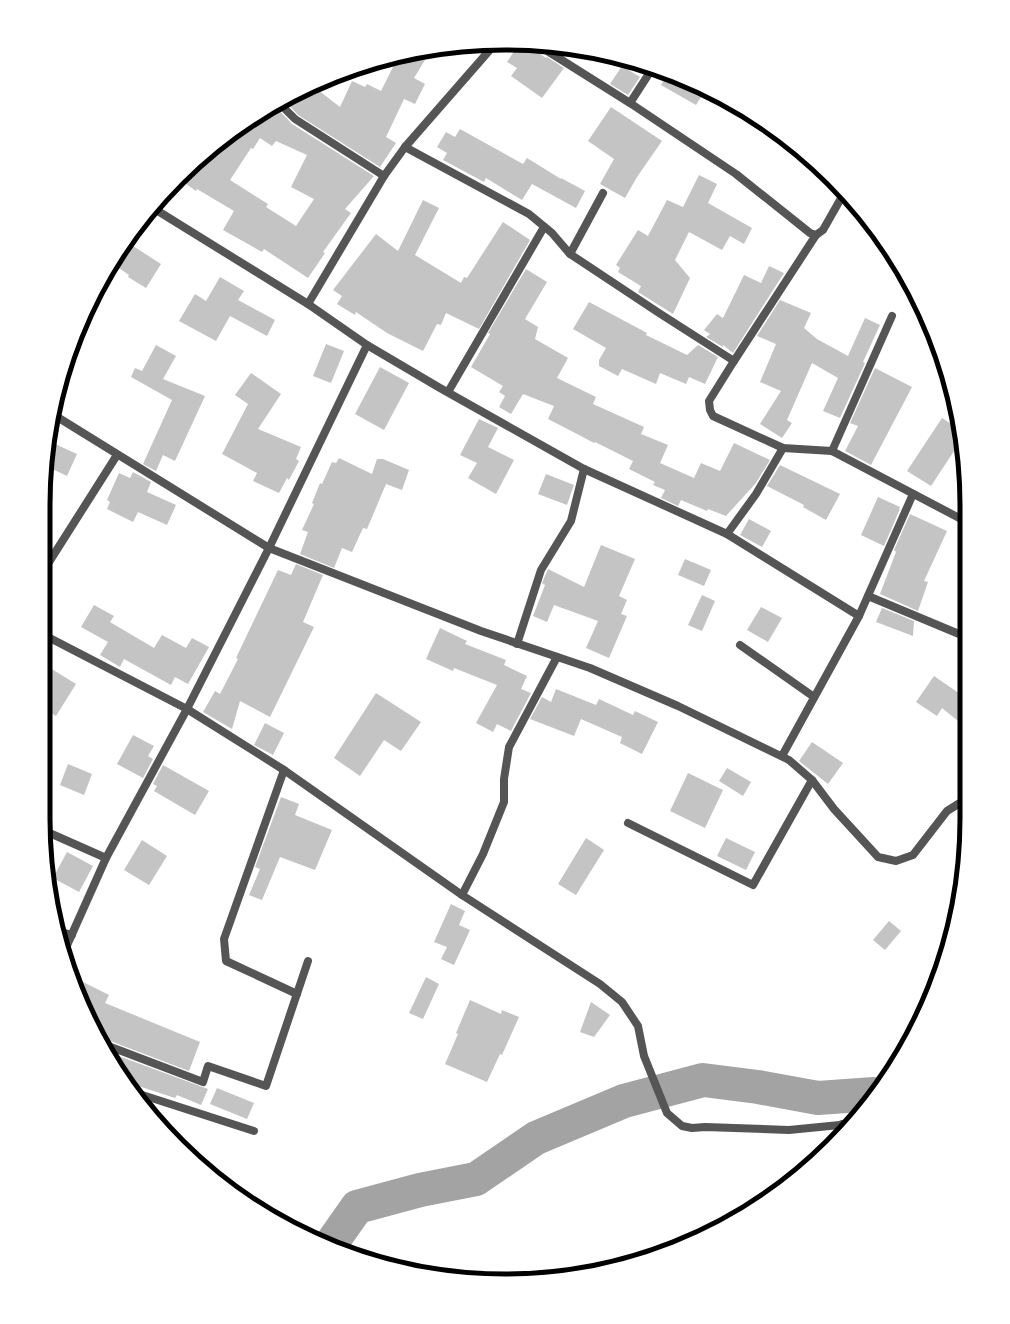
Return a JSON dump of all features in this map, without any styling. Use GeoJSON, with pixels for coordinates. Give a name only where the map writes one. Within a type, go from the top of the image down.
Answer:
{"type":"FeatureCollection","features":[{"type":"Feature","properties":{"kind":"street"},"geometry":{"type":"LineString","coordinates":[[308,304],[384,176],[405,147],[489,51]]}},
{"type":"Feature","properties":{"kind":"street"},"geometry":{"type":"LineString","coordinates":[[550,53],[630,103],[736,174],[804,230],[816,235]]}},
{"type":"Feature","properties":{"kind":"street"},"geometry":{"type":"LineString","coordinates":[[630,103],[649,73]]}},
{"type":"Feature","properties":{"kind":"street"},"geometry":{"type":"LineString","coordinates":[[284,108],[295,118],[384,176]]}},
{"type":"Feature","properties":{"kind":"street"},"geometry":{"type":"LineString","coordinates":[[405,147],[529,214],[552,233],[570,254],[658,313],[734,361]]}},
{"type":"Feature","properties":{"kind":"street"},"geometry":{"type":"LineString","coordinates":[[570,254],[603,193]]}},
{"type":"Feature","properties":{"kind":"street"},"geometry":{"type":"LineString","coordinates":[[841,198],[824,230],[816,235],[709,401],[710,410],[713,416],[783,448],[832,451],[960,518]]}},
{"type":"Feature","properties":{"kind":"street"},"geometry":{"type":"LineString","coordinates":[[158,211],[308,304],[367,345],[448,392],[584,469],[727,534],[859,616]]}},
{"type":"Feature","properties":{"kind":"street"},"geometry":{"type":"LineString","coordinates":[[448,392],[544,227]]}},
{"type":"Feature","properties":{"kind":"street"},"geometry":{"type":"LineString","coordinates":[[832,451],[892,316]]}},
{"type":"Feature","properties":{"kind":"street"},"geometry":{"type":"LineString","coordinates":[[68,944],[106,858],[186,709],[269,548],[367,345]]}},
{"type":"Feature","properties":{"kind":"street"},"geometry":{"type":"LineString","coordinates":[[59,419],[269,548],[481,631],[590,668],[678,706],[782,756],[789,760],[812,780],[834,809],[878,857],[896,861],[914,855],[947,811],[960,803]]}},
{"type":"Feature","properties":{"kind":"street"},"geometry":{"type":"LineString","coordinates":[[727,534],[756,494],[783,448]]}},
{"type":"Feature","properties":{"kind":"street"},"geometry":{"type":"LineString","coordinates":[[50,561],[117,455]]}},
{"type":"Feature","properties":{"kind":"street"},"geometry":{"type":"LineString","coordinates":[[517,644],[540,570],[571,521],[584,469]]}},
{"type":"Feature","properties":{"kind":"street"},"geometry":{"type":"LineString","coordinates":[[782,756],[859,616],[913,494]]}},
{"type":"Feature","properties":{"kind":"street"},"geometry":{"type":"LineString","coordinates":[[868,596],[959,634]]}},
{"type":"Feature","properties":{"kind":"street"},"geometry":{"type":"LineString","coordinates":[[50,638],[186,709],[284,770],[462,895],[600,984],[622,1002],[638,1026],[644,1056],[666,1113],[682,1126],[692,1128],[705,1127],[788,1130],[842,1124]]}},
{"type":"Feature","properties":{"kind":"street"},"geometry":{"type":"LineString","coordinates":[[740,645],[814,697]]}},
{"type":"Feature","properties":{"kind":"street"},"geometry":{"type":"LineString","coordinates":[[462,895],[483,854],[504,802],[504,779],[510,747],[557,657]]}},
{"type":"Feature","properties":{"kind":"street"},"geometry":{"type":"LineString","coordinates":[[284,770],[224,939],[226,961],[297,994]]}},
{"type":"Feature","properties":{"kind":"street"},"geometry":{"type":"LineString","coordinates":[[628,823],[753,885],[812,780]]}},
{"type":"Feature","properties":{"kind":"street"},"geometry":{"type":"LineString","coordinates":[[50,833],[106,858]]}},
{"type":"Feature","properties":{"kind":"street"},"geometry":{"type":"LineString","coordinates":[[65,933],[72,935]]}},
{"type":"Feature","properties":{"kind":"street"},"geometry":{"type":"LineString","coordinates":[[112,1047],[203,1082],[208,1066],[266,1086],[308,961]]}},
{"type":"Feature","properties":{"kind":"street"},"geometry":{"type":"LineString","coordinates":[[144,1095],[254,1130]]}},
{"type":"Feature","properties":{"kind":"building"},"geometry":{"type":"Polygon","coordinates":[[[515,50],[536,51],[564,68],[542,98],[511,76],[517,68],[507,62],[515,50]]]}},
{"type":"Feature","properties":{"kind":"building"},"geometry":{"type":"Polygon","coordinates":[[[427,57],[414,78],[425,84],[415,104],[404,99],[386,137],[396,143],[380,167],[298,115],[289,105],[319,90],[340,107],[352,81],[365,87],[367,84],[381,91],[394,64],[427,57]]]}},
{"type":"Feature","properties":{"kind":"building"},"geometry":{"type":"Polygon","coordinates":[[[622,66],[640,77],[628,95],[610,84],[622,66]]]}},
{"type":"Feature","properties":{"kind":"building"},"geometry":{"type":"Polygon","coordinates":[[[665,79],[702,95],[696,105],[661,85],[665,79]]]}},
{"type":"Feature","properties":{"kind":"building"},"geometry":{"type":"Polygon","coordinates":[[[611,107],[662,141],[637,177],[625,198],[600,184],[614,159],[588,141],[611,107]]]}},
{"type":"Feature","properties":{"kind":"building"},"geometry":{"type":"Polygon","coordinates":[[[279,110],[292,124],[374,176],[345,209],[351,213],[323,252],[325,253],[308,278],[264,249],[262,252],[223,230],[234,211],[197,189],[196,191],[184,182],[228,144],[279,110]],[[260,138],[253,149],[251,148],[230,180],[268,204],[266,207],[296,226],[314,199],[291,187],[307,155],[276,141],[272,146],[260,138]]]}},
{"type":"Feature","properties":{"kind":"building"},"geometry":{"type":"Polygon","coordinates":[[[460,129],[523,164],[527,158],[561,179],[585,191],[576,208],[532,184],[522,200],[486,178],[484,182],[443,160],[447,153],[437,147],[446,132],[455,137],[460,129]]]}},
{"type":"Feature","properties":{"kind":"building"},"geometry":{"type":"Polygon","coordinates":[[[699,175],[717,184],[708,203],[752,228],[744,244],[730,236],[722,250],[689,232],[675,260],[690,278],[673,314],[638,292],[641,286],[618,272],[620,268],[616,265],[638,230],[648,236],[667,200],[683,207],[699,175]]]}},
{"type":"Feature","properties":{"kind":"building"},"geometry":{"type":"Polygon","coordinates":[[[423,200],[439,208],[415,255],[461,283],[464,277],[467,278],[503,222],[530,240],[479,329],[446,313],[441,325],[437,324],[423,351],[387,333],[356,312],[355,315],[337,304],[342,296],[333,290],[376,234],[398,251],[423,200]]]}},
{"type":"Feature","properties":{"kind":"building"},"geometry":{"type":"Polygon","coordinates":[[[132,245],[161,264],[146,288],[128,277],[129,275],[117,267],[132,245]]]}},
{"type":"Feature","properties":{"kind":"building"},"geometry":{"type":"Polygon","coordinates":[[[769,266],[784,273],[733,353],[723,345],[723,347],[706,337],[710,334],[704,330],[717,314],[723,318],[744,275],[761,283],[769,266]]]}},
{"type":"Feature","properties":{"kind":"building"},"geometry":{"type":"Polygon","coordinates":[[[526,269],[547,282],[525,319],[538,327],[535,339],[568,358],[557,378],[596,397],[593,404],[644,427],[641,434],[668,445],[660,463],[694,478],[701,463],[720,471],[734,443],[770,460],[756,483],[726,516],[708,509],[707,511],[681,500],[678,506],[661,498],[665,490],[653,485],[655,482],[629,469],[633,461],[548,419],[554,406],[523,394],[511,414],[499,407],[505,396],[499,392],[503,386],[471,367],[490,334],[488,333],[526,269]]]}},
{"type":"Feature","properties":{"kind":"building"},"geometry":{"type":"Polygon","coordinates":[[[220,277],[244,291],[238,300],[275,320],[267,336],[230,316],[216,341],[179,321],[195,294],[206,301],[220,277]]]}},
{"type":"Feature","properties":{"kind":"building"},"geometry":{"type":"Polygon","coordinates":[[[780,300],[811,313],[804,328],[817,339],[848,356],[865,318],[880,325],[863,362],[865,363],[840,418],[823,411],[838,378],[812,363],[787,420],[792,423],[782,438],[760,424],[781,391],[760,382],[776,344],[757,336],[780,300]]]}},
{"type":"Feature","properties":{"kind":"building"},"geometry":{"type":"Polygon","coordinates":[[[589,302],[647,333],[646,335],[687,355],[698,345],[718,357],[705,384],[689,377],[686,384],[660,373],[656,384],[622,369],[618,376],[599,366],[599,360],[606,348],[573,329],[589,302]]]}},
{"type":"Feature","properties":{"kind":"building"},"geometry":{"type":"Polygon","coordinates":[[[326,344],[344,351],[331,383],[313,376],[326,344]]]}},
{"type":"Feature","properties":{"kind":"building"},"geometry":{"type":"Polygon","coordinates":[[[156,345],[176,356],[163,379],[205,396],[175,461],[163,455],[156,471],[143,464],[172,400],[131,377],[135,368],[142,371],[156,345]]]}},
{"type":"Feature","properties":{"kind":"building"},"geometry":{"type":"Polygon","coordinates":[[[380,367],[409,383],[384,430],[355,414],[380,367]]]}},
{"type":"Feature","properties":{"kind":"building"},"geometry":{"type":"Polygon","coordinates":[[[875,368],[912,387],[871,465],[845,451],[858,426],[850,423],[875,368]]]}},
{"type":"Feature","properties":{"kind":"building"},"geometry":{"type":"Polygon","coordinates":[[[251,373],[281,394],[258,429],[301,447],[296,459],[299,461],[289,480],[287,478],[279,493],[253,481],[257,473],[222,454],[248,404],[235,395],[251,373]]]}},
{"type":"Feature","properties":{"kind":"building"},"geometry":{"type":"Polygon","coordinates":[[[942,418],[952,425],[956,448],[931,486],[907,471],[942,418]]]}},
{"type":"Feature","properties":{"kind":"building"},"geometry":{"type":"Polygon","coordinates":[[[479,419],[498,428],[488,447],[514,460],[496,494],[468,478],[477,463],[460,455],[479,419]]]}},
{"type":"Feature","properties":{"kind":"building"},"geometry":{"type":"Polygon","coordinates":[[[55,444],[77,454],[67,476],[52,469],[55,444]]]}},
{"type":"Feature","properties":{"kind":"building"},"geometry":{"type":"Polygon","coordinates":[[[339,458],[372,474],[377,459],[383,459],[409,470],[402,490],[386,484],[367,529],[363,528],[352,552],[342,548],[334,568],[300,554],[308,532],[302,530],[314,504],[312,503],[320,483],[322,484],[332,462],[336,463],[339,458]]]}},
{"type":"Feature","properties":{"kind":"building"},"geometry":{"type":"Polygon","coordinates":[[[780,465],[840,494],[826,520],[803,507],[804,505],[767,486],[780,465]]]}},
{"type":"Feature","properties":{"kind":"building"},"geometry":{"type":"Polygon","coordinates":[[[133,472],[151,482],[147,492],[176,505],[167,525],[138,512],[133,522],[107,509],[110,502],[107,500],[119,473],[130,478],[133,472]]]}},
{"type":"Feature","properties":{"kind":"building"},"geometry":{"type":"Polygon","coordinates":[[[546,474],[574,485],[567,505],[538,494],[546,474]]]}},
{"type":"Feature","properties":{"kind":"building"},"geometry":{"type":"Polygon","coordinates":[[[878,497],[900,507],[884,546],[861,535],[878,497]]]}},
{"type":"Feature","properties":{"kind":"building"},"geometry":{"type":"Polygon","coordinates":[[[910,514],[947,531],[924,581],[928,582],[918,611],[880,594],[896,552],[894,550],[910,514]]]}},
{"type":"Feature","properties":{"kind":"building"},"geometry":{"type":"Polygon","coordinates":[[[749,519],[771,531],[762,547],[740,535],[749,519]]]}},
{"type":"Feature","properties":{"kind":"building"},"geometry":{"type":"Polygon","coordinates":[[[601,545],[635,559],[619,596],[627,600],[621,614],[627,616],[609,658],[586,648],[598,621],[554,605],[547,622],[533,616],[545,585],[542,583],[548,569],[584,587],[601,545]]]}},
{"type":"Feature","properties":{"kind":"building"},"geometry":{"type":"Polygon","coordinates":[[[685,559],[711,570],[704,586],[678,575],[685,559]]]}},
{"type":"Feature","properties":{"kind":"building"},"geometry":{"type":"Polygon","coordinates":[[[296,564],[323,575],[303,622],[314,627],[270,717],[240,701],[232,729],[203,712],[215,691],[220,694],[238,659],[236,658],[278,570],[291,575],[296,564]]]}},
{"type":"Feature","properties":{"kind":"building"},"geometry":{"type":"Polygon","coordinates":[[[702,595],[715,601],[702,631],[688,625],[702,595]]]}},
{"type":"Feature","properties":{"kind":"building"},"geometry":{"type":"Polygon","coordinates":[[[94,605],[114,616],[110,622],[154,648],[162,635],[186,648],[192,638],[209,647],[188,684],[175,677],[171,685],[124,659],[120,667],[100,655],[108,642],[81,627],[94,605]]]}},
{"type":"Feature","properties":{"kind":"building"},"geometry":{"type":"Polygon","coordinates":[[[761,607],[782,618],[768,642],[747,630],[761,607]]]}},
{"type":"Feature","properties":{"kind":"building"},"geometry":{"type":"Polygon","coordinates":[[[882,608],[914,621],[913,636],[876,622],[882,608]]]}},
{"type":"Feature","properties":{"kind":"building"},"geometry":{"type":"Polygon","coordinates":[[[440,628],[467,641],[465,644],[506,660],[504,665],[527,676],[521,689],[531,693],[511,731],[497,724],[493,732],[476,723],[497,685],[454,668],[453,671],[426,659],[440,628]]]}},
{"type":"Feature","properties":{"kind":"building"},"geometry":{"type":"Polygon","coordinates":[[[50,668],[76,684],[56,716],[50,712],[50,668]]]}},
{"type":"Feature","properties":{"kind":"building"},"geometry":{"type":"Polygon","coordinates":[[[934,676],[960,694],[960,723],[942,708],[937,716],[916,702],[934,676]]]}},
{"type":"Feature","properties":{"kind":"building"},"geometry":{"type":"Polygon","coordinates":[[[556,689],[596,705],[599,699],[633,715],[635,711],[658,722],[642,754],[620,743],[622,737],[581,719],[574,736],[530,719],[542,697],[551,702],[556,689]]]}},
{"type":"Feature","properties":{"kind":"building"},"geometry":{"type":"Polygon","coordinates":[[[376,693],[421,722],[401,751],[384,740],[360,776],[334,758],[376,693]]]}},
{"type":"Feature","properties":{"kind":"building"},"geometry":{"type":"Polygon","coordinates":[[[265,723],[284,733],[273,755],[254,745],[265,723]]]}},
{"type":"Feature","properties":{"kind":"building"},"geometry":{"type":"Polygon","coordinates":[[[133,735],[154,746],[148,756],[153,759],[143,778],[117,764],[133,735]]]}},
{"type":"Feature","properties":{"kind":"building"},"geometry":{"type":"Polygon","coordinates":[[[812,742],[843,763],[828,784],[799,761],[812,742]]]}},
{"type":"Feature","properties":{"kind":"building"},"geometry":{"type":"Polygon","coordinates":[[[68,764],[92,774],[84,795],[60,785],[68,764]]]}},
{"type":"Feature","properties":{"kind":"building"},"geometry":{"type":"Polygon","coordinates":[[[163,765],[209,791],[195,815],[154,791],[157,786],[153,784],[163,765]]]}},
{"type":"Feature","properties":{"kind":"building"},"geometry":{"type":"Polygon","coordinates":[[[727,768],[751,782],[743,796],[719,781],[727,768]]]}},
{"type":"Feature","properties":{"kind":"building"},"geometry":{"type":"Polygon","coordinates":[[[688,773],[723,790],[705,828],[670,811],[688,773]]]}},
{"type":"Feature","properties":{"kind":"building"},"geometry":{"type":"Polygon","coordinates":[[[281,797],[299,804],[295,815],[332,830],[315,870],[280,857],[262,900],[249,895],[260,869],[255,867],[281,797]]]}},
{"type":"Feature","properties":{"kind":"building"},"geometry":{"type":"Polygon","coordinates":[[[586,838],[604,850],[576,895],[558,884],[586,838]]]}},
{"type":"Feature","properties":{"kind":"building"},"geometry":{"type":"Polygon","coordinates":[[[726,838],[755,852],[746,870],[717,856],[726,838]]]}},
{"type":"Feature","properties":{"kind":"building"},"geometry":{"type":"Polygon","coordinates":[[[142,840],[167,856],[149,885],[124,870],[142,840]]]}},
{"type":"Feature","properties":{"kind":"building"},"geometry":{"type":"Polygon","coordinates":[[[67,852],[93,866],[79,892],[54,879],[67,852]]]}},
{"type":"Feature","properties":{"kind":"building"},"geometry":{"type":"Polygon","coordinates":[[[451,904],[465,911],[459,925],[470,930],[454,965],[441,959],[447,947],[434,942],[451,904]]]}},
{"type":"Feature","properties":{"kind":"building"},"geometry":{"type":"Polygon","coordinates":[[[889,921],[901,931],[885,950],[873,940],[889,921]]]}},
{"type":"Feature","properties":{"kind":"building"},"geometry":{"type":"Polygon","coordinates":[[[426,977],[439,984],[423,1019],[409,1013],[426,977]]]}},
{"type":"Feature","properties":{"kind":"building"},"geometry":{"type":"Polygon","coordinates":[[[80,981],[109,995],[105,1003],[200,1042],[189,1071],[108,1040],[97,1020],[80,981]]]}},
{"type":"Feature","properties":{"kind":"building"},"geometry":{"type":"Polygon","coordinates":[[[470,1000],[501,1014],[502,1010],[519,1017],[502,1055],[500,1054],[487,1082],[445,1064],[470,1000]]]}},
{"type":"Feature","properties":{"kind":"building"},"geometry":{"type":"Polygon","coordinates":[[[591,1002],[610,1015],[594,1037],[580,1032],[591,1002]]]}},
{"type":"Feature","properties":{"kind":"building"},"geometry":{"type":"Polygon","coordinates":[[[117,1055],[208,1089],[201,1105],[177,1095],[175,1098],[137,1085],[117,1055]]]}},
{"type":"Feature","properties":{"kind":"building"},"geometry":{"type":"Polygon","coordinates":[[[217,1088],[254,1103],[247,1119],[210,1104],[217,1088]]]}},
{"type":"Feature","properties":{"kind":"waterway"},"geometry":{"type":"LineString","coordinates":[[334,1240],[357,1207],[420,1190],[476,1179],[536,1138],[624,1101],[703,1080],[758,1087],[818,1098],[867,1094]]}}]}
